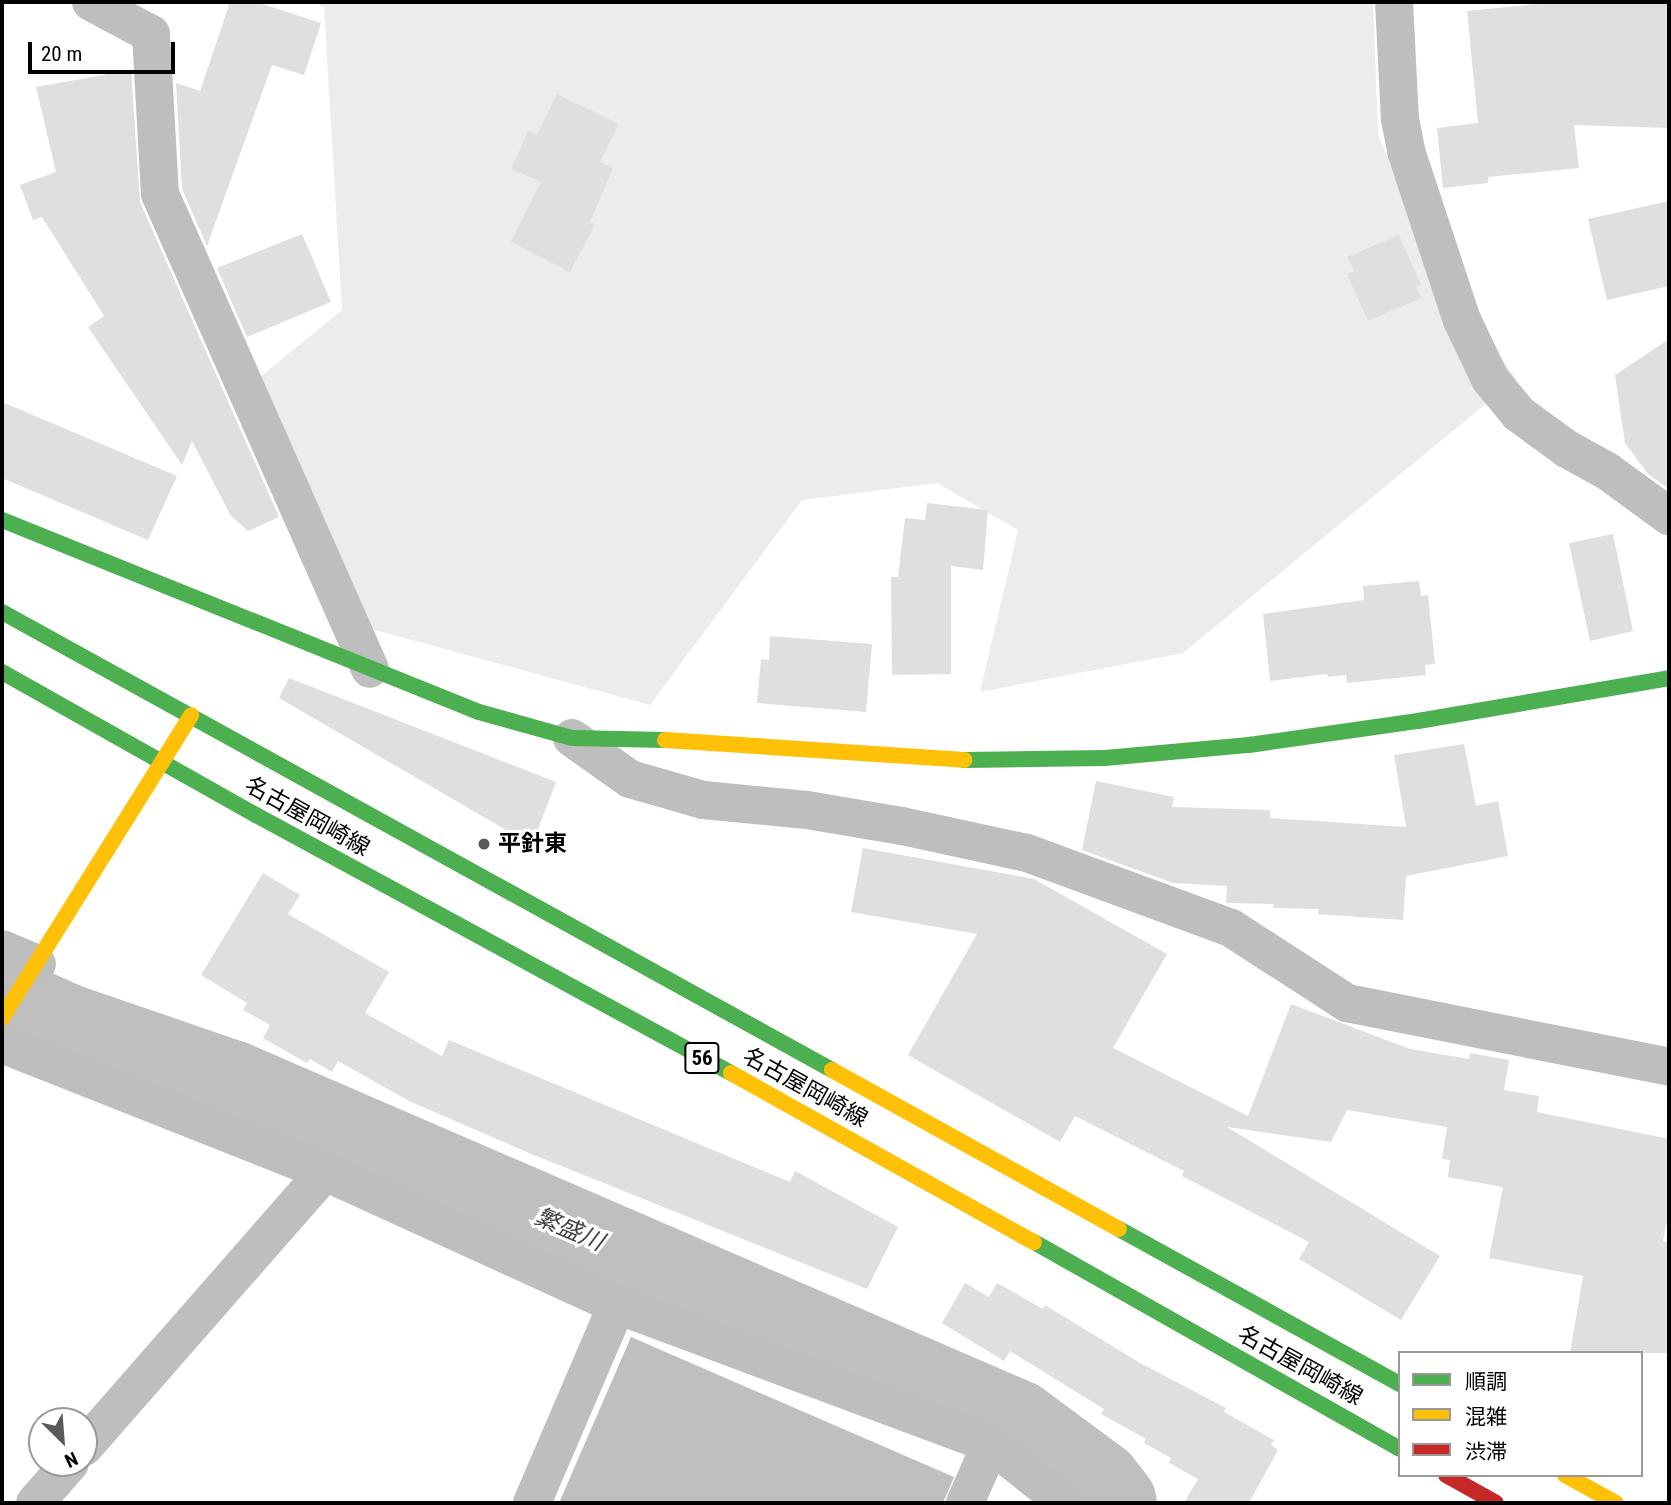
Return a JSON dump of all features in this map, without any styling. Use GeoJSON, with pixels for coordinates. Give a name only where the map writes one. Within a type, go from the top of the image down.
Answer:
{"type":"FeatureCollection","features":[{"type":"Feature","properties":{"kind":"main road"},"geometry":{"type":"LineString","coordinates":[[2,520],[479,712],[572,738],[651,738],[972,761],[1105,758],[1249,745],[1669,678]]}},
{"type":"Feature","properties":{"kind":"main road","name":"名古屋岡崎線"},"geometry":{"type":"LineString","coordinates":[[2,611],[191,715],[280,768],[1398,1383]]}},
{"type":"Feature","properties":{"kind":"main road","name":"名古屋岡崎線"},"geometry":{"type":"LineString","coordinates":[[2,672],[161,762],[808,1115],[1398,1448]]}},
{"type":"Feature","properties":{"kind":"main road"},"geometry":{"type":"LineString","coordinates":[[2,1018],[191,715]]}},
{"type":"Feature","properties":{"kind":"main road"},"geometry":{"type":"LineString","coordinates":[[1450,1477],[1496,1503]]}},
{"type":"Feature","properties":{"kind":"main road"},"geometry":{"type":"LineString","coordinates":[[1569,1477],[1616,1503]]}},
{"type":"Feature","properties":{"kind":"street"},"geometry":{"type":"LineString","coordinates":[[91,2],[151,18],[160,194],[370,669]]}},
{"type":"Feature","properties":{"kind":"street"},"geometry":{"type":"LineString","coordinates":[[1394,2],[1400,119],[1406,151],[1462,320],[1490,379],[1519,414],[1567,449],[1607,471],[1669,516]]}},
{"type":"Feature","properties":{"kind":"street"},"geometry":{"type":"LineString","coordinates":[[572,738],[630,779],[704,800],[807,810],[902,825],[1027,853],[1231,928],[1347,1003],[1669,1067]]}},
{"type":"Feature","properties":{"kind":"street"},"geometry":{"type":"LineString","coordinates":[[2,949],[37,964]]}},
{"type":"Feature","properties":{"kind":"street"},"geometry":{"type":"LineString","coordinates":[[2,1044],[326,1172],[617,1305],[990,1444],[1065,1503]]}},
{"type":"Feature","properties":{"kind":"street"},"geometry":{"type":"LineString","coordinates":[[98,1431],[326,1172]]}},
{"type":"Feature","properties":{"kind":"street"},"geometry":{"type":"LineString","coordinates":[[532,1503],[617,1305]]}},
{"type":"Feature","properties":{"kind":"street"},"geometry":{"type":"LineString","coordinates":[[965,1503],[990,1444]]}},
{"type":"Feature","properties":{"kind":"street"},"geometry":{"type":"LineString","coordinates":[[35,1503],[58,1477]]}},
{"type":"Feature","properties":{"kind":"shaded area"},"geometry":{"type":"Polygon","coordinates":[[[312,2],[1373,2],[1378,134],[1420,240],[1516,379],[1183,653],[980,692],[1018,530],[937,483],[802,500],[650,705],[353,624],[243,391],[342,310],[324,7],[312,2]]]}},
{"type":"Feature","properties":{"kind":"shaded area"},"geometry":{"type":"Polygon","coordinates":[[[631,1337],[954,1477],[943,1503],[559,1503],[631,1337]]]}},
{"type":"Feature","properties":{"kind":"building"},"geometry":{"type":"Polygon","coordinates":[[[230,2],[256,2],[321,23],[304,75],[272,65],[207,246],[182,189],[176,83],[200,91],[230,2]]]}},
{"type":"Feature","properties":{"kind":"building"},"geometry":{"type":"Polygon","coordinates":[[[1558,2],[1669,2],[1669,128],[1574,125],[1579,168],[1488,177],[1488,183],[1443,188],[1437,128],[1478,123],[1467,11],[1558,2]]]}},
{"type":"Feature","properties":{"kind":"building"},"geometry":{"type":"Polygon","coordinates":[[[131,70],[140,202],[279,517],[248,531],[231,516],[192,441],[182,465],[88,327],[104,316],[42,217],[33,220],[20,185],[56,172],[36,87],[131,70]]]}},
{"type":"Feature","properties":{"kind":"building"},"geometry":{"type":"Polygon","coordinates":[[[557,94],[619,124],[600,162],[613,168],[590,222],[595,224],[570,272],[511,242],[541,182],[511,169],[528,131],[537,135],[557,94]]]}},
{"type":"Feature","properties":{"kind":"building"},"geometry":{"type":"Polygon","coordinates":[[[1669,201],[1669,286],[1607,300],[1588,219],[1669,201]]]}},
{"type":"Feature","properties":{"kind":"building"},"geometry":{"type":"Polygon","coordinates":[[[302,234],[331,302],[247,337],[217,268],[302,234]]]}},
{"type":"Feature","properties":{"kind":"building"},"geometry":{"type":"Polygon","coordinates":[[[1399,235],[1421,285],[1416,286],[1421,298],[1368,321],[1347,274],[1354,271],[1347,257],[1399,235]]]}},
{"type":"Feature","properties":{"kind":"building"},"geometry":{"type":"Polygon","coordinates":[[[1669,339],[1669,489],[1648,474],[1625,443],[1615,375],[1669,339]]]}},
{"type":"Feature","properties":{"kind":"building"},"geometry":{"type":"Polygon","coordinates":[[[2,402],[177,476],[148,540],[2,478],[2,402]]]}},
{"type":"Feature","properties":{"kind":"building"},"geometry":{"type":"Polygon","coordinates":[[[927,503],[988,510],[983,570],[951,566],[951,674],[892,675],[891,577],[898,577],[905,518],[925,520],[927,503]]]}},
{"type":"Feature","properties":{"kind":"building"},"geometry":{"type":"Polygon","coordinates":[[[1613,534],[1633,631],[1590,641],[1569,543],[1613,534]]]}},
{"type":"Feature","properties":{"kind":"building"},"geometry":{"type":"Polygon","coordinates":[[[1419,581],[1421,596],[1428,595],[1435,664],[1425,665],[1426,675],[1347,683],[1346,675],[1328,677],[1327,674],[1270,681],[1263,614],[1364,600],[1363,586],[1419,581]]]}},
{"type":"Feature","properties":{"kind":"building"},"geometry":{"type":"Polygon","coordinates":[[[770,636],[872,644],[866,712],[757,703],[761,659],[769,660],[770,636]]]}},
{"type":"Feature","properties":{"kind":"building"},"geometry":{"type":"Polygon","coordinates":[[[289,678],[556,782],[532,845],[279,698],[289,678]]]}},
{"type":"Feature","properties":{"kind":"building"},"geometry":{"type":"Polygon","coordinates":[[[1464,744],[1476,806],[1498,801],[1508,856],[1406,876],[1403,920],[1318,914],[1319,909],[1273,908],[1274,904],[1226,903],[1227,886],[1173,883],[1082,850],[1096,781],[1174,797],[1172,807],[1270,810],[1270,818],[1406,827],[1394,755],[1464,744]]]}},
{"type":"Feature","properties":{"kind":"building"},"geometry":{"type":"Polygon","coordinates":[[[863,848],[1034,879],[1167,954],[1113,1048],[1248,1116],[1291,1004],[1410,1049],[1469,1059],[1470,1053],[1509,1060],[1504,1090],[1539,1096],[1537,1112],[1669,1139],[1669,1210],[1663,1241],[1669,1243],[1669,1353],[1570,1351],[1583,1276],[1489,1258],[1503,1187],[1448,1177],[1450,1160],[1442,1159],[1447,1127],[1347,1110],[1331,1142],[1227,1127],[1440,1256],[1401,1320],[1299,1259],[1309,1242],[1182,1176],[1184,1171],[1075,1116],[1060,1142],[908,1055],[977,934],[851,912],[863,848]]]}},
{"type":"Feature","properties":{"kind":"building"},"geometry":{"type":"Polygon","coordinates":[[[263,873],[300,895],[288,914],[389,972],[365,1013],[442,1056],[449,1040],[790,1182],[795,1171],[898,1227],[867,1289],[529,1153],[409,1101],[338,1061],[332,1072],[310,1059],[307,1063],[263,1038],[270,1025],[243,1010],[247,1003],[201,975],[263,873]]]}},
{"type":"Feature","properties":{"kind":"building"},"geometry":{"type":"Polygon","coordinates":[[[965,1283],[989,1297],[997,1283],[1043,1309],[1045,1305],[1140,1363],[1226,1408],[1224,1412],[1274,1440],[1271,1445],[1278,1450],[1249,1503],[1184,1503],[1198,1479],[1169,1463],[1171,1458],[1144,1443],[1146,1439],[1101,1414],[1104,1409],[1010,1351],[1004,1361],[942,1323],[965,1283]]]}},
{"type":"Feature","properties":{"kind":"waterway","name":"繁盛川"},"geometry":{"type":"LineString","coordinates":[[2,999],[65,1027],[231,1084],[1017,1424],[1098,1484],[1113,1503]]}},
{"type":"Feature","properties":{"kind":"traffic: fast"},"geometry":{"type":"LineString","coordinates":[[2,520],[479,712],[572,738],[665,740]]}},
{"type":"Feature","properties":{"kind":"traffic: fast"},"geometry":{"type":"LineString","coordinates":[[2,612],[832,1070]]}},
{"type":"Feature","properties":{"kind":"traffic: fast"},"geometry":{"type":"LineString","coordinates":[[2,672],[256,815],[731,1073]]}},
{"type":"Feature","properties":{"kind":"traffic: fast"},"geometry":{"type":"LineString","coordinates":[[964,760],[1105,758],[1249,745],[1418,721],[1669,678]]}},
{"type":"Feature","properties":{"kind":"traffic: fast"},"geometry":{"type":"LineString","coordinates":[[1119,1229],[1398,1383]]}},
{"type":"Feature","properties":{"kind":"traffic: fast"},"geometry":{"type":"LineString","coordinates":[[1034,1242],[1398,1448]]}},
{"type":"Feature","properties":{"kind":"traffic: slow"},"geometry":{"type":"LineString","coordinates":[[2,1018],[191,715]]}},
{"type":"Feature","properties":{"kind":"traffic: slow"},"geometry":{"type":"LineString","coordinates":[[665,740],[964,760]]}},
{"type":"Feature","properties":{"kind":"traffic: slow"},"geometry":{"type":"LineString","coordinates":[[832,1070],[1119,1229]]}},
{"type":"Feature","properties":{"kind":"traffic: slow"},"geometry":{"type":"LineString","coordinates":[[731,1073],[1034,1242]]}},
{"type":"Feature","properties":{"kind":"traffic: slow"},"geometry":{"type":"LineString","coordinates":[[1569,1477],[1616,1503]]}},
{"type":"Feature","properties":{"kind":"traffic: jam"},"geometry":{"type":"LineString","coordinates":[[1450,1477],[1496,1503]]}},
{"type":"Feature","properties":{"kind":"place","name":"平針東"},"geometry":{"type":"Point","coordinates":[484,844]}}]}
